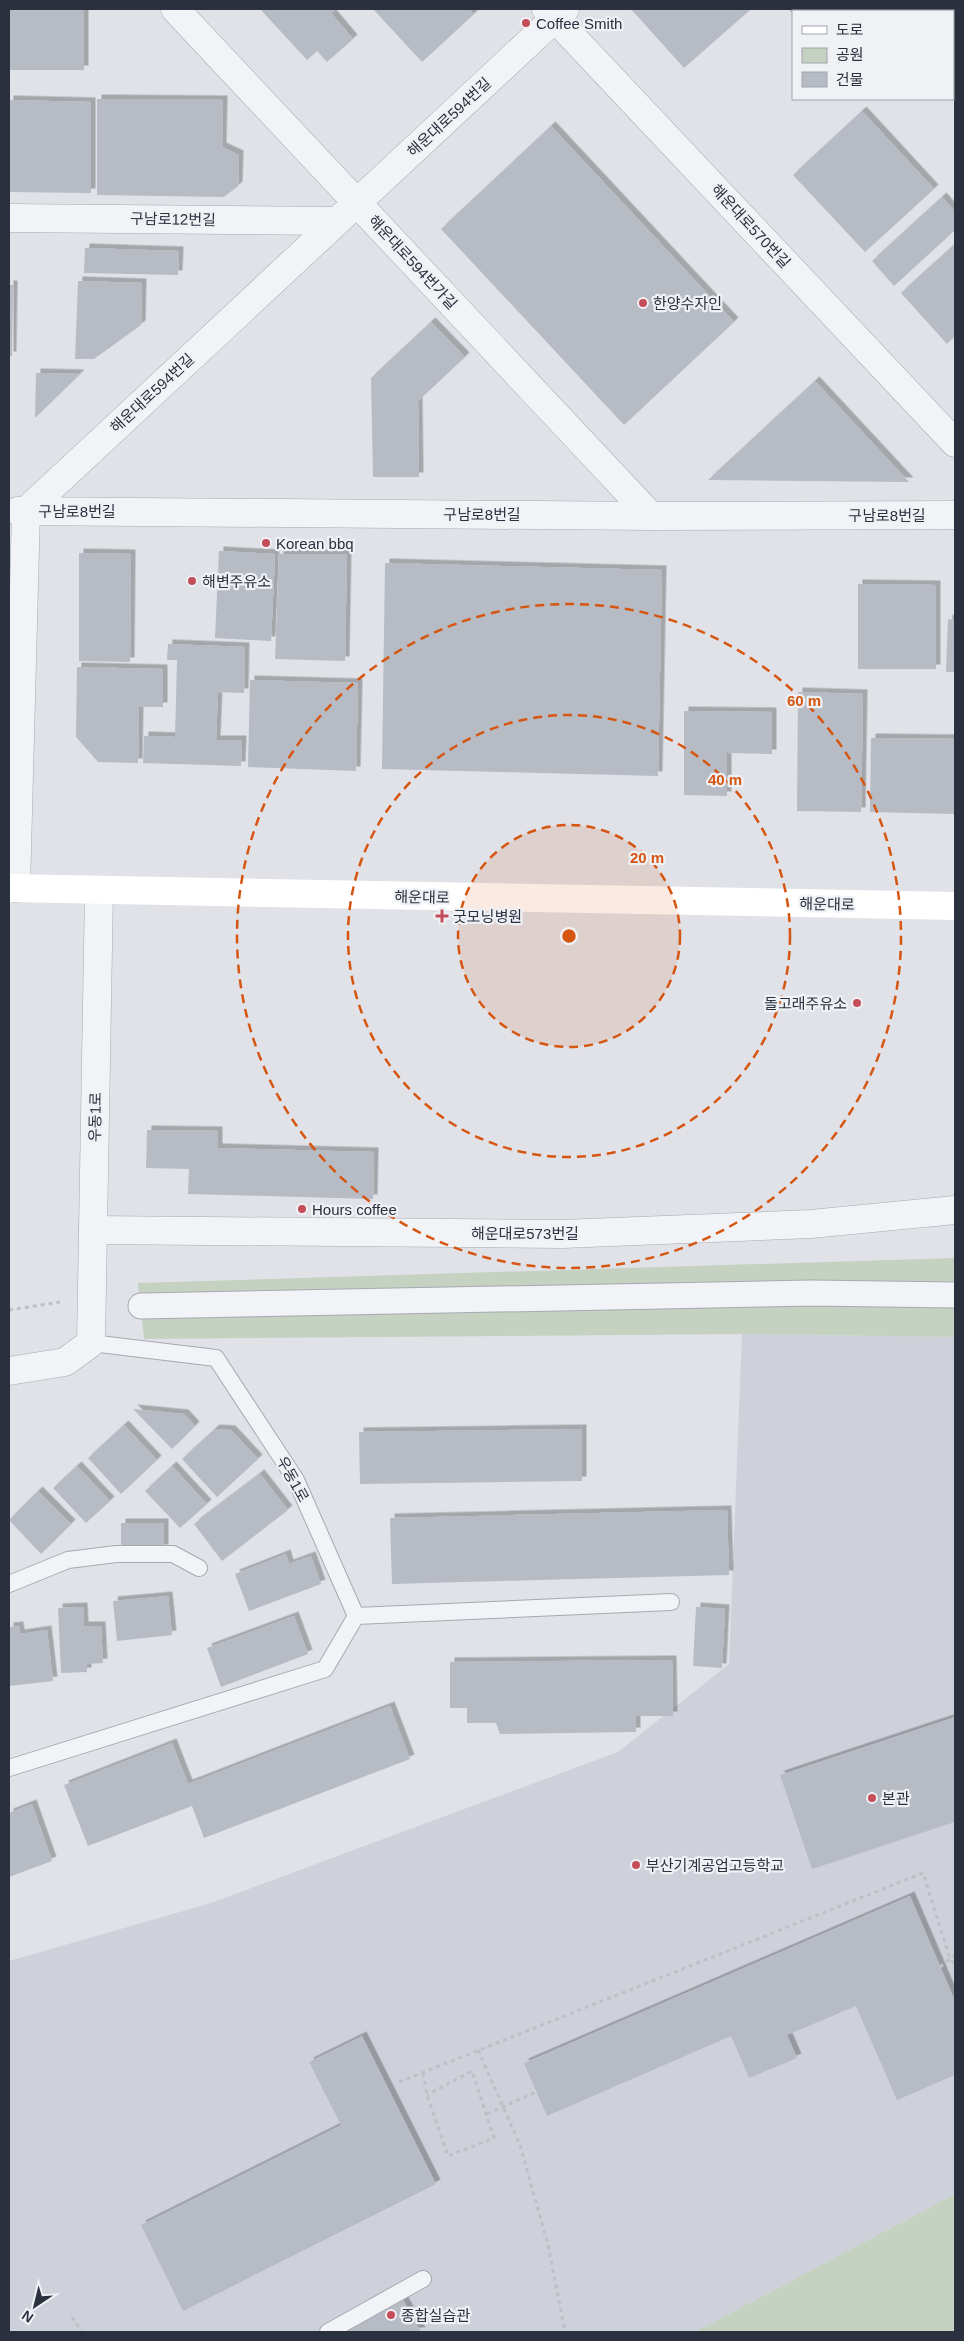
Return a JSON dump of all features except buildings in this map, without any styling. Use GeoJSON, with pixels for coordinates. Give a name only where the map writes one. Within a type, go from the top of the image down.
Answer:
{"type":"FeatureCollection","features":[{"type":"Feature","properties":{"kind":"main road","name":"해운대로"},"geometry":{"type":"LineString","coordinates":[[13,888],[955,906]]}},
{"type":"Feature","properties":{"kind":"street","name":"해운대로594번가길"},"geometry":{"type":"LineString","coordinates":[[175,9],[651,516]]}},
{"type":"Feature","properties":{"kind":"street","name":"해운대로594번길"},"geometry":{"type":"LineString","coordinates":[[17,511],[357,202],[555,12]]}},
{"type":"Feature","properties":{"kind":"street","name":"해운대로570번길"},"geometry":{"type":"LineString","coordinates":[[555,12],[955,442]]}},
{"type":"Feature","properties":{"kind":"street","name":"구남로12번길"},"geometry":{"type":"LineString","coordinates":[[9,218],[336,221]]}},
{"type":"Feature","properties":{"kind":"street","name":"구남로8번길"},"geometry":{"type":"LineString","coordinates":[[17,511],[651,516],[955,515]]}},
{"type":"Feature","properties":{"kind":"street"},"geometry":{"type":"LineString","coordinates":[[13,888],[17,511]]}},
{"type":"Feature","properties":{"kind":"street","name":"우동1로"},"geometry":{"type":"LineString","coordinates":[[91,1343],[99,891]]}},
{"type":"Feature","properties":{"kind":"street","name":"해운대로573번길"},"geometry":{"type":"LineString","coordinates":[[93,1230],[562,1234],[811,1224],[955,1210]]}},
{"type":"Feature","properties":{"kind":"street"},"geometry":{"type":"LineString","coordinates":[[141,1306],[811,1293],[955,1295]]}},
{"type":"Feature","properties":{"kind":"street"},"geometry":{"type":"LineString","coordinates":[[9,1371],[65,1362],[91,1343]]}},
{"type":"Feature","properties":{"kind":"lane","name":"우동1로"},"geometry":{"type":"LineString","coordinates":[[91,1343],[216,1358],[296,1480],[356,1616]]}},
{"type":"Feature","properties":{"kind":"lane"},"geometry":{"type":"LineString","coordinates":[[9,1584],[68,1560],[116,1554],[173,1554],[200,1568]]}},
{"type":"Feature","properties":{"kind":"lane"},"geometry":{"type":"LineString","coordinates":[[9,1768],[325,1669],[356,1616],[671,1602]]}},
{"type":"Feature","properties":{"kind":"lane"},"geometry":{"type":"LineString","coordinates":[[328,2332],[423,2279]]}},
{"type":"Feature","properties":{"kind":"path"},"geometry":{"type":"LineString","coordinates":[[9,1310],[60,1302],[92,1303]]}},
{"type":"Feature","properties":{"kind":"path"},"geometry":{"type":"LineString","coordinates":[[399,2082],[923,1873],[950,1959],[955,1966]]}},
{"type":"Feature","properties":{"kind":"path"},"geometry":{"type":"LineString","coordinates":[[940,1967],[955,1955]]}},
{"type":"Feature","properties":{"kind":"path"},"geometry":{"type":"LineString","coordinates":[[478,2050],[520,2145],[548,2245],[565,2332]]}},
{"type":"Feature","properties":{"kind":"path"},"geometry":{"type":"LineString","coordinates":[[423,2074],[427,2095],[448,2156],[494,2138],[472,2070],[427,2095]]}},
{"type":"Feature","properties":{"kind":"path"},"geometry":{"type":"LineString","coordinates":[[487,2114],[536,2092]]}},
{"type":"Feature","properties":{"kind":"path"},"geometry":{"type":"LineString","coordinates":[[72,2317],[82,2332]]}},
{"type":"Feature","properties":{"kind":"shaded area","name":"부산기계공업고등학교"},"geometry":{"type":"Polygon","coordinates":[[[742,1334],[955,1337],[955,2194],[695,2332],[9,2332],[9,1961],[211,1903],[618,1752],[729,1664],[742,1334]]]}},
{"type":"Feature","properties":{"kind":"green space"},"geometry":{"type":"Polygon","coordinates":[[[955,1258],[955,1337],[742,1334],[144,1339],[138,1283],[955,1258]]]}},
{"type":"Feature","properties":{"kind":"green space"},"geometry":{"type":"Polygon","coordinates":[[[955,2194],[955,2332],[695,2332],[955,2194]]]}},
{"type":"Feature","properties":{"kind":"place","name":"Coffee Smith"},"geometry":{"type":"Point","coordinates":[526,23]}},
{"type":"Feature","properties":{"kind":"place","name":"한양수자인"},"geometry":{"type":"Point","coordinates":[643,303]}},
{"type":"Feature","properties":{"kind":"place","name":"Korean bbq"},"geometry":{"type":"Point","coordinates":[266,543]}},
{"type":"Feature","properties":{"kind":"place","name":"해변주유소"},"geometry":{"type":"Point","coordinates":[192,581]}},
{"type":"Feature","properties":{"kind":"place","name":"굿모닝병원"},"geometry":{"type":"Point","coordinates":[442,916]}},
{"type":"Feature","properties":{"kind":"place","name":"돌고래주유소"},"geometry":{"type":"Point","coordinates":[857,1003]}},
{"type":"Feature","properties":{"kind":"place","name":"Hours coffee"},"geometry":{"type":"Point","coordinates":[302,1209]}},
{"type":"Feature","properties":{"kind":"place","name":"본관"},"geometry":{"type":"Point","coordinates":[872,1798]}},
{"type":"Feature","properties":{"kind":"place","name":"부산기계공업고등학교"},"geometry":{"type":"Point","coordinates":[636,1865]}},
{"type":"Feature","properties":{"kind":"place","name":"종합실습관"},"geometry":{"type":"Point","coordinates":[391,2315]}}]}
